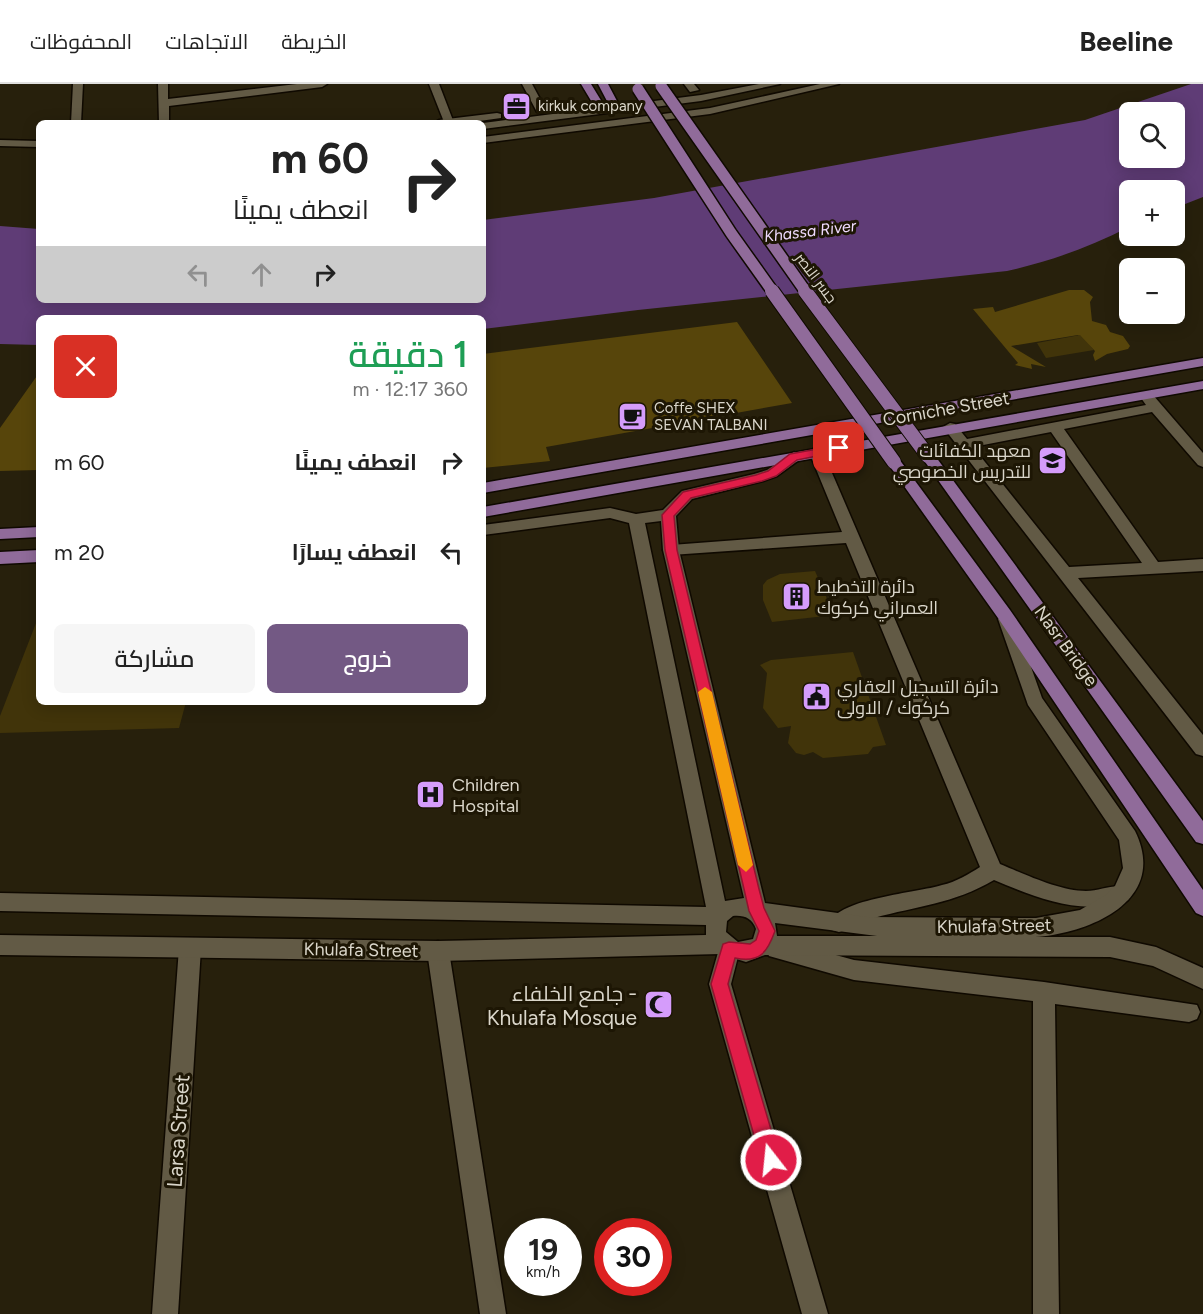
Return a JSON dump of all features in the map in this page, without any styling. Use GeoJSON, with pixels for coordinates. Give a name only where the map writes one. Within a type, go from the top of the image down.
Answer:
{"type":"FeatureCollection","features":[{"type":"Feature","properties":{"kind":"main road"},"geometry":{"type":"LineString","coordinates":[[586,84],[597,102]]}},
{"type":"Feature","properties":{"kind":"main road"},"geometry":{"type":"LineString","coordinates":[[603,84],[612,100]]}},
{"type":"Feature","properties":{"kind":"main road","name":"جسر النصر"},"geometry":{"type":"LineString","coordinates":[[661,85],[761,231],[928,456]]}},
{"type":"Feature","properties":{"kind":"main road"},"geometry":{"type":"LineString","coordinates":[[636,87],[731,233],[1004,614],[1203,907]]}},
{"type":"Feature","properties":{"kind":"main road","name":"Corniche Street"},"geometry":{"type":"LineString","coordinates":[[486,488],[617,467],[950,405],[1203,362]]}},
{"type":"Feature","properties":{"kind":"main road","name":"Corniche Street"},"geometry":{"type":"LineString","coordinates":[[486,511],[950,427],[1203,385]]}},
{"type":"Feature","properties":{"kind":"main road","name":"Nasr Bridge"},"geometry":{"type":"LineString","coordinates":[[928,456],[1203,837]]}},
{"type":"Feature","properties":{"kind":"main road"},"geometry":{"type":"LineString","coordinates":[[0,534],[36,532]]}},
{"type":"Feature","properties":{"kind":"main road"},"geometry":{"type":"LineString","coordinates":[[1,560],[36,556]]}},
{"type":"Feature","properties":{"kind":"street"},"geometry":{"type":"LineString","coordinates":[[76,120],[78,84]]}},
{"type":"Feature","properties":{"kind":"street"},"geometry":{"type":"LineString","coordinates":[[164,84],[164,120]]}},
{"type":"Feature","properties":{"kind":"street"},"geometry":{"type":"LineString","coordinates":[[164,103],[322,84]]}},
{"type":"Feature","properties":{"kind":"street"},"geometry":{"type":"LineString","coordinates":[[434,84],[443,120]]}},
{"type":"Feature","properties":{"kind":"street"},"geometry":{"type":"LineString","coordinates":[[527,84],[541,110]]}},
{"type":"Feature","properties":{"kind":"street"},"geometry":{"type":"LineString","coordinates":[[460,120],[692,87],[731,84]]}},
{"type":"Feature","properties":{"kind":"street"},"geometry":{"type":"LineString","coordinates":[[486,125],[701,98],[775,84]]}},
{"type":"Feature","properties":{"kind":"street"},"geometry":{"type":"LineString","coordinates":[[486,140],[710,111],[834,84]]}},
{"type":"Feature","properties":{"kind":"street"},"geometry":{"type":"LineString","coordinates":[[486,124],[514,113]]}},
{"type":"Feature","properties":{"kind":"street"},"geometry":{"type":"LineString","coordinates":[[0,135],[36,135]]}},
{"type":"Feature","properties":{"kind":"street"},"geometry":{"type":"LineString","coordinates":[[0,143],[36,144]]}},
{"type":"Feature","properties":{"kind":"street"},"geometry":{"type":"LineString","coordinates":[[1145,394],[1203,462]]}},
{"type":"Feature","properties":{"kind":"street"},"geometry":{"type":"LineString","coordinates":[[963,444],[1156,407]]}},
{"type":"Feature","properties":{"kind":"street"},"geometry":{"type":"LineString","coordinates":[[950,427],[1203,749]]}},
{"type":"Feature","properties":{"kind":"street"},"geometry":{"type":"LineString","coordinates":[[1055,427],[1153,567]]}},
{"type":"Feature","properties":{"kind":"street"},"geometry":{"type":"LineString","coordinates":[[816,452],[992,870],[1039,889],[1085,900],[1121,894]]}},
{"type":"Feature","properties":{"kind":"street"},"geometry":{"type":"LineString","coordinates":[[486,530],[610,513],[636,519],[668,515],[687,495],[772,473],[794,457]]}},
{"type":"Feature","properties":{"kind":"street"},"geometry":{"type":"LineString","coordinates":[[636,519],[718,916],[715,931],[726,947],[747,953],[762,945],[767,931],[757,911],[671,550],[668,515]]}},
{"type":"Feature","properties":{"kind":"street"},"geometry":{"type":"LineString","coordinates":[[671,550],[852,537]]}},
{"type":"Feature","properties":{"kind":"street"},"geometry":{"type":"LineString","coordinates":[[1063,573],[1203,565]]}},
{"type":"Feature","properties":{"kind":"street","name":"Khulafa Street"},"geometry":{"type":"LineString","coordinates":[[757,911],[881,927],[1049,926],[1080,919],[1112,902],[1121,894],[1134,875],[1136,864],[1134,850],[1128,837],[1034,700],[1004,614]]}},
{"type":"Feature","properties":{"kind":"street"},"geometry":{"type":"LineString","coordinates":[[839,923],[860,911],[951,892],[969,885],[992,870]]}},
{"type":"Feature","properties":{"kind":"street"},"geometry":{"type":"LineString","coordinates":[[0,902],[718,916],[735,906],[757,911]]}},
{"type":"Feature","properties":{"kind":"street","name":"Khulafa Street"},"geometry":{"type":"LineString","coordinates":[[0,945],[438,951],[726,947]]}},
{"type":"Feature","properties":{"kind":"street"},"geometry":{"type":"LineString","coordinates":[[762,945],[854,970],[1044,992],[1189,1012]]}},
{"type":"Feature","properties":{"kind":"street","name":"Khulafa Street"},"geometry":{"type":"LineString","coordinates":[[762,945],[1110,946],[1156,957],[1203,979]]}},
{"type":"Feature","properties":{"kind":"street"},"geometry":{"type":"LineString","coordinates":[[726,947],[720,984],[815,1314]]}},
{"type":"Feature","properties":{"kind":"street","name":"Larsa Street"},"geometry":{"type":"LineString","coordinates":[[165,1314],[190,948]]}},
{"type":"Feature","properties":{"kind":"street"},"geometry":{"type":"LineString","coordinates":[[438,951],[493,1314]]}},
{"type":"Feature","properties":{"kind":"street"},"geometry":{"type":"LineString","coordinates":[[1044,992],[1046,1314]]}},
{"type":"Feature","properties":{"kind":"shaded area"},"geometry":{"type":"Polygon","coordinates":[[[1069,290],[1084,290],[1093,297],[1090,302],[1092,321],[1106,325],[1110,332],[1123,336],[1130,346],[1128,349],[1107,354],[1095,361],[1093,355],[1095,351],[1078,335],[1011,346],[1046,367],[1031,364],[1032,369],[1015,365],[1018,363],[973,309],[993,307],[995,312],[1069,290]]]}},
{"type":"Feature","properties":{"kind":"shaded area"},"geometry":{"type":"Polygon","coordinates":[[[737,322],[792,403],[546,447],[550,461],[486,468],[486,354],[737,322]]]}},
{"type":"Feature","properties":{"kind":"shaded area"},"geometry":{"type":"Polygon","coordinates":[[[36,377],[36,470],[0,471],[0,428],[36,377]]]}},
{"type":"Feature","properties":{"kind":"water","name":"Khassa River"},"geometry":{"type":"Polygon","coordinates":[[[1191,84],[1203,84],[1203,197],[1185,204],[1185,180],[1119,180],[1119,232],[1070,253],[1007,271],[638,310],[486,329],[486,315],[36,315],[36,345],[0,344],[0,226],[36,229],[36,303],[486,303],[486,220],[654,198],[1085,120],[1119,108],[1119,168],[1185,168],[1185,102],[1138,102],[1191,84]]]}},
{"type":"Feature","properties":{"kind":"building"},"geometry":{"type":"Polygon","coordinates":[[[1080,335],[1094,350],[1046,358],[1037,343],[1080,335]]]}},
{"type":"Feature","properties":{"kind":"building","name":"دائرة التخطيط العمراني كركوك"},"geometry":{"type":"Polygon","coordinates":[[[815,571],[834,615],[772,622],[763,600],[763,585],[767,580],[780,574],[815,571]]]}},
{"type":"Feature","properties":{"kind":"building"},"geometry":{"type":"Polygon","coordinates":[[[36,623],[36,705],[185,705],[179,728],[0,733],[0,716],[36,623]]]}},
{"type":"Feature","properties":{"kind":"building","name":"دائرة التسجيل العقاري كركوك / الاولى"},"geometry":{"type":"Polygon","coordinates":[[[853,652],[886,745],[873,747],[868,754],[823,758],[813,752],[804,755],[796,753],[788,743],[791,726],[778,728],[763,708],[767,673],[760,665],[771,660],[853,652]]]}},
{"type":"Feature","properties":{"kind":"slow traffic"},"geometry":{"type":"LineString","coordinates":[[705,692],[746,865]]}},
{"type":"Feature","properties":{"kind":"place","name":"kirkuk company"},"geometry":{"type":"Point","coordinates":[517,106]}},
{"type":"Feature","properties":{"kind":"place","name":"Coffe SHEX SEVAN TALBANI"},"geometry":{"type":"Point","coordinates":[633,417]}},
{"type":"Feature","properties":{"kind":"place","name":"معهد الكفائات للتدريس الخصوصي"},"geometry":{"type":"Point","coordinates":[1052,461]}},
{"type":"Feature","properties":{"kind":"place","name":"دائرة التخطيط العمراني كركوك"},"geometry":{"type":"Point","coordinates":[796,597]}},
{"type":"Feature","properties":{"kind":"place","name":"دائرة التسجيل العقاري كركوك / الاولى"},"geometry":{"type":"Point","coordinates":[816,697]}},
{"type":"Feature","properties":{"kind":"place","name":"Children Hospital"},"geometry":{"type":"Point","coordinates":[431,795]}},
{"type":"Feature","properties":{"kind":"place","name":"جامع الخلفاء - Khulafa Mosque"},"geometry":{"type":"Point","coordinates":[658,1005]}},
{"type":"Feature","properties":{"kind":"route"},"geometry":{"type":"LineString","coordinates":[[771,1160],[720,984],[729,949],[747,953],[755,950],[766,939],[766,924],[757,911],[751,889],[671,550],[668,515],[687,495],[758,478],[772,473],[794,457],[839,448]]}}]}
